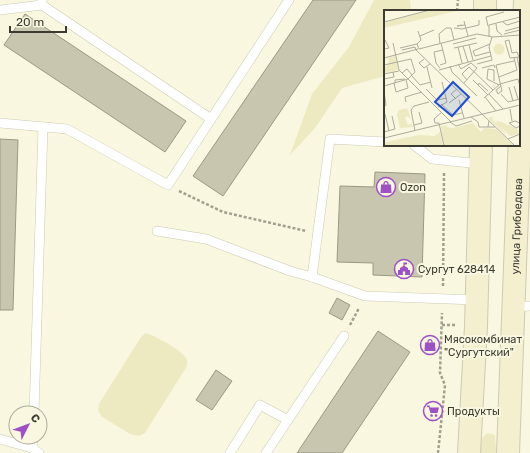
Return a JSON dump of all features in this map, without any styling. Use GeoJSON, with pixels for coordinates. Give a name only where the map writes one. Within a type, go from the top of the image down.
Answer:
{"type":"FeatureCollection","features":[{"type":"Feature","properties":{"kind":"main road","name":"улица Грибоедова"},"geometry":{"type":"LineString","coordinates":[[508,453],[522,306],[526,126],[525,0]]}},
{"type":"Feature","properties":{"kind":"main road"},"geometry":{"type":"LineString","coordinates":[[469,453],[476,326],[481,155]]}},
{"type":"Feature","properties":{"kind":"lane"},"geometry":{"type":"LineString","coordinates":[[0,123],[66,130],[168,185],[289,0]]}},
{"type":"Feature","properties":{"kind":"lane"},"geometry":{"type":"LineString","coordinates":[[0,10],[42,3],[211,119]]}},
{"type":"Feature","properties":{"kind":"lane"},"geometry":{"type":"LineString","coordinates":[[34,405],[43,127]]}},
{"type":"Feature","properties":{"kind":"lane"},"geometry":{"type":"LineString","coordinates":[[312,277],[330,139],[384,142]]}},
{"type":"Feature","properties":{"kind":"lane"},"geometry":{"type":"LineString","coordinates":[[415,146],[432,159],[481,155]]}},
{"type":"Feature","properties":{"kind":"lane"},"geometry":{"type":"LineString","coordinates":[[157,231],[206,239],[290,271],[312,277],[365,296],[476,300]]}},
{"type":"Feature","properties":{"kind":"lane"},"geometry":{"type":"LineString","coordinates":[[266,453],[344,336]]}},
{"type":"Feature","properties":{"kind":"lane"},"geometry":{"type":"LineString","coordinates":[[230,453],[260,405],[288,420]]}},
{"type":"Feature","properties":{"kind":"lane"},"geometry":{"type":"LineString","coordinates":[[0,440],[36,451]]}},
{"type":"Feature","properties":{"kind":"path"},"geometry":{"type":"LineString","coordinates":[[457,10],[458,0]]}},
{"type":"Feature","properties":{"kind":"path"},"geometry":{"type":"LineString","coordinates":[[168,185],[223,212],[318,234]]}},
{"type":"Feature","properties":{"kind":"path"},"geometry":{"type":"LineString","coordinates":[[344,336],[365,296]]}},
{"type":"Feature","properties":{"kind":"shaded area"},"geometry":{"type":"Polygon","coordinates":[[[374,0],[410,0],[411,10],[384,10],[384,76],[342,88],[315,128],[290,155],[312,94],[349,47],[374,0]]]}},
{"type":"Feature","properties":{"kind":"shaded area"},"geometry":{"type":"Polygon","coordinates":[[[146,333],[162,340],[181,352],[187,360],[187,366],[145,433],[139,436],[130,434],[101,416],[98,410],[99,404],[141,337],[146,333]]]}},
{"type":"Feature","properties":{"kind":"shaded area"},"geometry":{"type":"Polygon","coordinates":[[[487,433],[495,435],[496,453],[481,453],[481,439],[487,433]]]}},
{"type":"Feature","properties":{"kind":"building"},"geometry":{"type":"Polygon","coordinates":[[[313,0],[356,0],[223,196],[193,176],[313,0]]]}},
{"type":"Feature","properties":{"kind":"building"},"geometry":{"type":"Polygon","coordinates":[[[25,14],[186,121],[165,152],[4,45],[25,14]]]}},
{"type":"Feature","properties":{"kind":"building"},"geometry":{"type":"Polygon","coordinates":[[[0,139],[18,140],[13,310],[0,310],[0,139]]]}},
{"type":"Feature","properties":{"kind":"building"},"geometry":{"type":"Polygon","coordinates":[[[375,172],[425,174],[422,277],[373,275],[373,263],[337,262],[340,186],[374,187],[375,172]]]}},
{"type":"Feature","properties":{"kind":"building"},"geometry":{"type":"Polygon","coordinates":[[[337,298],[350,305],[342,320],[329,313],[337,298]]]}},
{"type":"Feature","properties":{"kind":"building"},"geometry":{"type":"Polygon","coordinates":[[[378,331],[410,352],[342,453],[297,453],[378,331]]]}},
{"type":"Feature","properties":{"kind":"building"},"geometry":{"type":"Polygon","coordinates":[[[216,370],[232,381],[212,410],[196,400],[216,370]]]}},
{"type":"Feature","properties":{"kind":"place","name":"Ozon"},"geometry":{"type":"Point","coordinates":[386,187]}},
{"type":"Feature","properties":{"kind":"place","name":"Сургут 628414"},"geometry":{"type":"Point","coordinates":[404,269]}},
{"type":"Feature","properties":{"kind":"place","name":"Мясокомбинат \"Сургутский\""},"geometry":{"type":"Point","coordinates":[430,345]}},
{"type":"Feature","properties":{"kind":"place","name":"Продукты"},"geometry":{"type":"Point","coordinates":[433,411]}}]}
